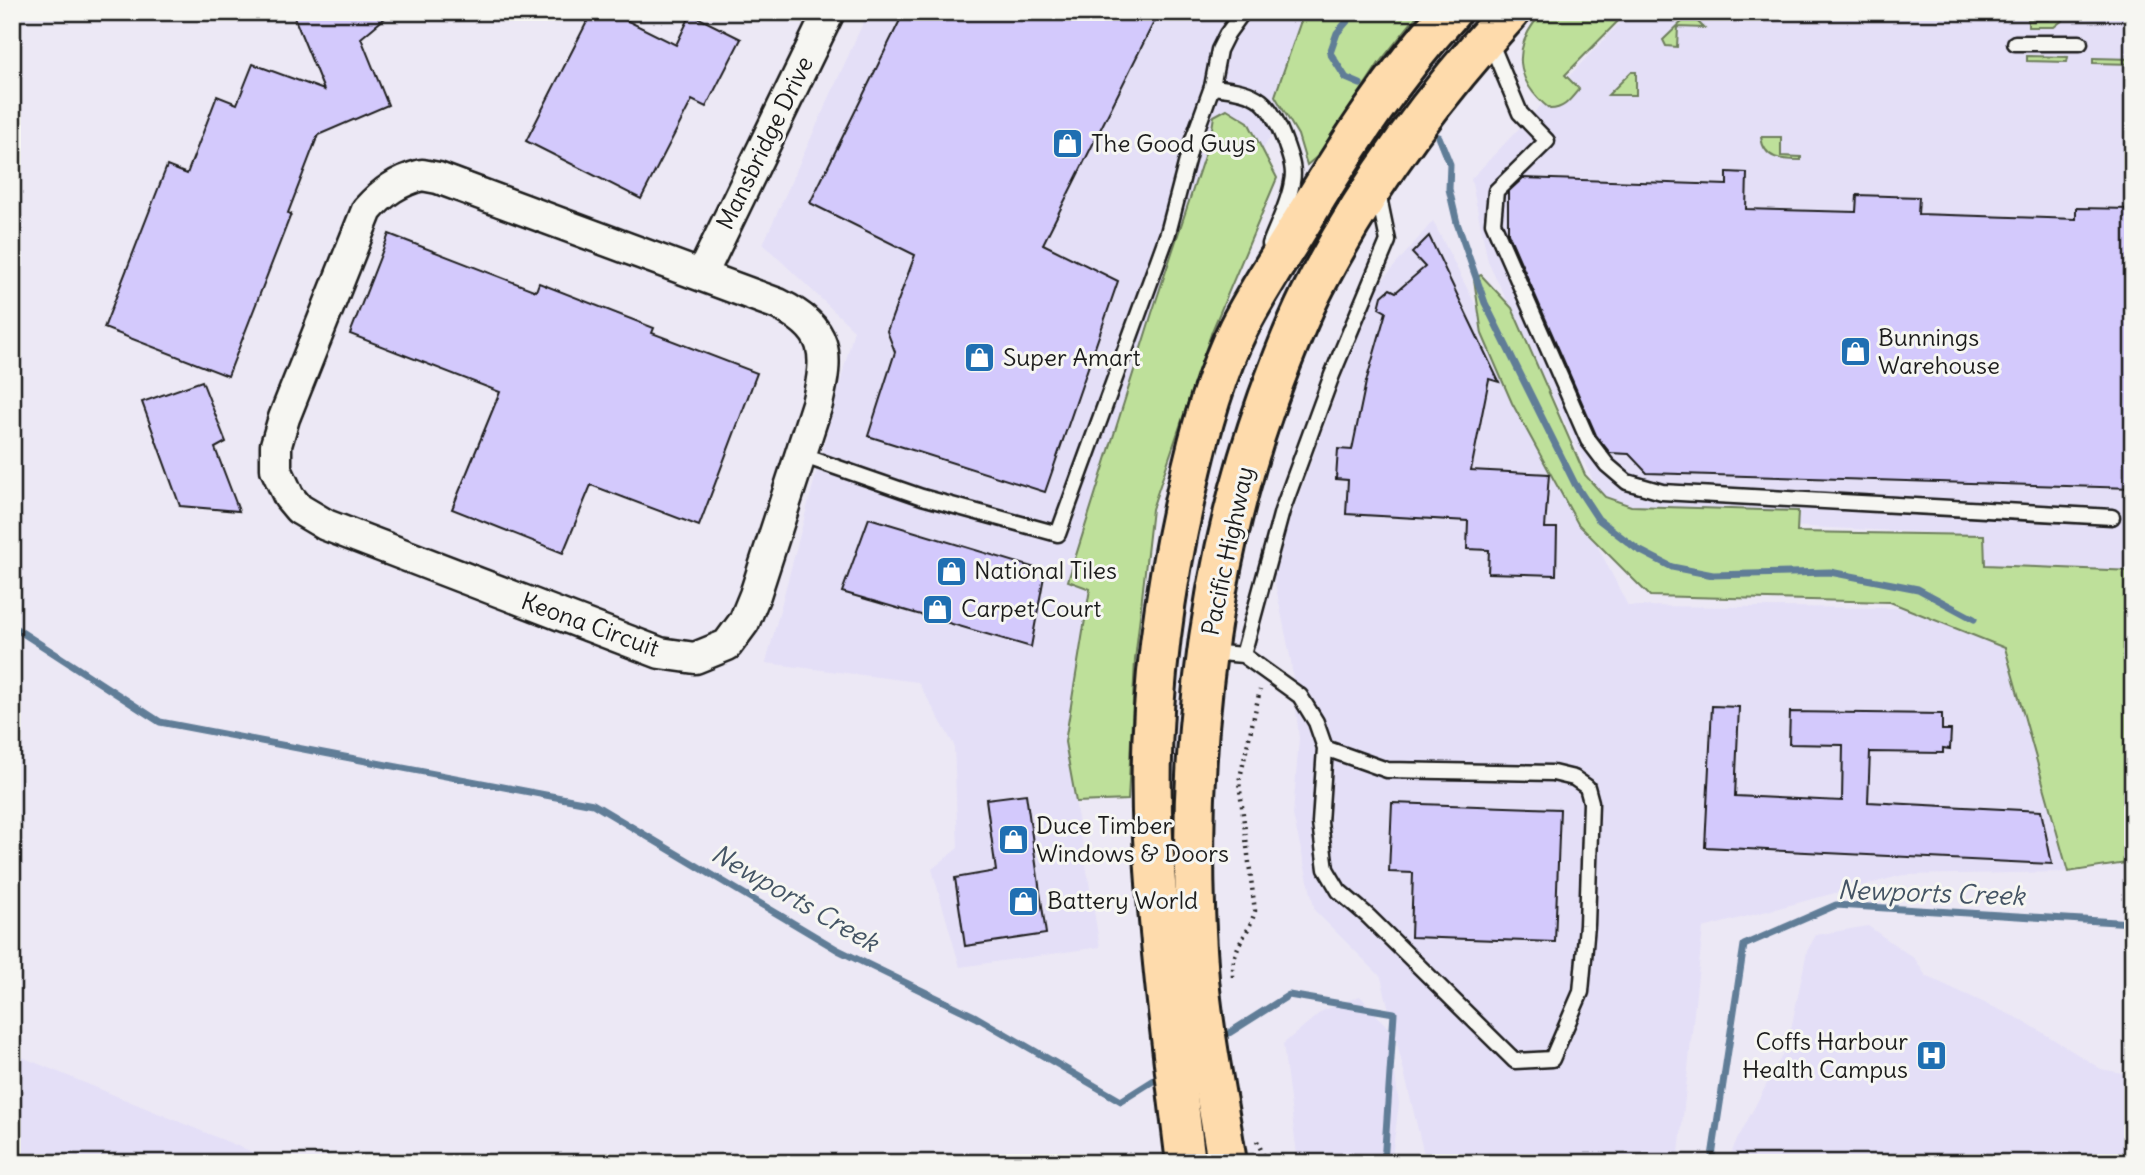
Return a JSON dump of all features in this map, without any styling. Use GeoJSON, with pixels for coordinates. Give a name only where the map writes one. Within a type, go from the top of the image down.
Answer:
{"type":"FeatureCollection","features":[{"type":"Feature","properties":{"kind":"highway","name":"Pacific Highway"},"geometry":{"type":"LineString","coordinates":[[1227,1163],[1216,1089],[1188,1028],[1153,837],[1155,718],[1164,617],[1176,538],[1192,465],[1214,392],[1237,331],[1363,124],[1425,40],[1451,12]]}},
{"type":"Feature","properties":{"kind":"highway","name":"Pacific Highway"},"geometry":{"type":"LineString","coordinates":[[1186,1163],[1179,1100],[1188,1028],[1199,981],[1194,885],[1195,785],[1225,653],[1213,604],[1229,525],[1261,418],[1315,285],[1376,181],[1445,88],[1499,24]]}},
{"type":"Feature","properties":{"kind":"street","name":"Mansbridge Drive"},"geometry":{"type":"LineString","coordinates":[[702,274],[829,12]]}},
{"type":"Feature","properties":{"kind":"street","name":"Keona Circuit"},"geometry":{"type":"LineString","coordinates":[[422,175],[438,178],[702,274],[795,312],[814,329],[823,351],[825,371],[801,455],[744,622],[727,645],[695,658],[660,653],[326,525],[299,509],[289,497],[276,469],[276,445],[284,418],[367,210],[381,194],[405,179],[422,175]]}},
{"type":"Feature","properties":{"kind":"lane"},"geometry":{"type":"LineString","coordinates":[[801,455],[922,497],[1058,534],[1168,233],[1191,145],[1212,87],[1219,50],[1243,12]]}},
{"type":"Feature","properties":{"kind":"lane"},"geometry":{"type":"LineString","coordinates":[[1499,24],[1520,113],[1547,141],[1496,191],[1493,223],[1588,440],[1606,465],[1627,482],[1662,492],[2112,517]]}},
{"type":"Feature","properties":{"kind":"lane"},"geometry":{"type":"LineString","coordinates":[[2015,43],[2080,43]]}},
{"type":"Feature","properties":{"kind":"lane"},"geometry":{"type":"LineString","coordinates":[[1212,87],[1240,90],[1259,98],[1267,105],[1278,125],[1292,163],[1292,183],[1237,331]]}},
{"type":"Feature","properties":{"kind":"lane"},"geometry":{"type":"LineString","coordinates":[[1325,748],[1387,770],[1553,773],[1574,778],[1587,787],[1591,802],[1587,925],[1581,992],[1552,1059],[1515,1061],[1339,891],[1326,869],[1320,823],[1325,748],[1316,722],[1300,696],[1263,671],[1225,653],[1282,511],[1332,375],[1388,241],[1376,181]]}},
{"type":"Feature","properties":{"kind":"path"},"geometry":{"type":"LineString","coordinates":[[1233,979],[1235,950],[1252,922],[1255,911],[1239,782],[1263,671]]}},
{"type":"Feature","properties":{"kind":"shaded area"},"geometry":{"type":"Polygon","coordinates":[[[868,12],[1328,12],[1313,57],[1142,375],[1065,742],[1100,947],[960,967],[932,869],[958,848],[954,745],[918,682],[766,663],[854,330],[763,244],[868,12]]]}},
{"type":"Feature","properties":{"kind":"shaded area"},"geometry":{"type":"Polygon","coordinates":[[[1630,12],[2133,12],[2133,571],[1984,565],[1983,535],[1767,525],[1607,510],[1488,261],[1471,179],[1630,12]]]}},
{"type":"Feature","properties":{"kind":"shaded area"},"geometry":{"type":"Polygon","coordinates":[[[1433,221],[1628,606],[1904,608],[2005,648],[2068,872],[1903,875],[1703,928],[1678,1163],[1426,1163],[1381,977],[1315,911],[1293,815],[1299,738],[1291,661],[1272,568],[1374,290],[1433,221]]]}},
{"type":"Feature","properties":{"kind":"shaded area","name":"Coffs Harbour Health Campus"},"geometry":{"type":"Polygon","coordinates":[[[1868,926],[1915,959],[1926,976],[2024,1021],[2101,1069],[2133,1075],[2133,1163],[1728,1163],[1735,1144],[1788,1044],[1807,951],[1816,935],[1868,926]]]}},
{"type":"Feature","properties":{"kind":"shaded area"},"geometry":{"type":"Polygon","coordinates":[[[1360,996],[1389,1029],[1399,1104],[1391,1163],[1298,1163],[1283,1044],[1322,1011],[1360,996]]]}},
{"type":"Feature","properties":{"kind":"shaded area"},"geometry":{"type":"Polygon","coordinates":[[[12,1053],[279,1163],[12,1163],[12,1053]]]}},
{"type":"Feature","properties":{"kind":"green space"},"geometry":{"type":"Polygon","coordinates":[[[1304,12],[1420,12],[1379,63],[1319,155],[1307,165],[1298,135],[1275,96],[1304,12]]]}},
{"type":"Feature","properties":{"kind":"green space"},"geometry":{"type":"Polygon","coordinates":[[[1543,12],[1627,12],[1565,75],[1579,89],[1566,103],[1555,109],[1550,109],[1529,87],[1521,63],[1526,38],[1543,12]]]}},
{"type":"Feature","properties":{"kind":"green space"},"geometry":{"type":"Polygon","coordinates":[[[2049,12],[2063,12],[2064,19],[2054,27],[2028,27],[2028,20],[2049,20],[2049,12]]]}},
{"type":"Feature","properties":{"kind":"green space"},"geometry":{"type":"Polygon","coordinates":[[[1690,14],[1704,28],[1678,27],[1677,47],[1666,46],[1663,40],[1690,14]]]}},
{"type":"Feature","properties":{"kind":"green space"},"geometry":{"type":"Polygon","coordinates":[[[2027,56],[2068,57],[2067,62],[2027,61],[2027,56]]]}},
{"type":"Feature","properties":{"kind":"green space"},"geometry":{"type":"Polygon","coordinates":[[[2093,58],[2133,59],[2133,64],[2093,63],[2093,58]]]}},
{"type":"Feature","properties":{"kind":"green space"},"geometry":{"type":"Polygon","coordinates":[[[1631,72],[1636,72],[1636,95],[1608,95],[1631,72]]]}},
{"type":"Feature","properties":{"kind":"green space"},"geometry":{"type":"Polygon","coordinates":[[[1227,109],[1248,122],[1277,178],[1212,331],[1152,509],[1135,660],[1128,800],[1076,802],[1065,742],[1090,589],[1068,581],[1211,135],[1214,116],[1227,109]]]}},
{"type":"Feature","properties":{"kind":"green space"},"geometry":{"type":"Polygon","coordinates":[[[1761,137],[1781,137],[1781,156],[1801,157],[1801,160],[1775,157],[1766,150],[1761,137]]]}},
{"type":"Feature","properties":{"kind":"green space"},"geometry":{"type":"Polygon","coordinates":[[[1481,275],[1512,308],[1585,475],[1605,497],[1631,506],[1798,511],[1797,532],[1984,535],[1985,565],[2133,571],[2133,862],[2068,872],[2005,648],[1890,602],[1650,596],[1578,524],[1512,403],[1482,334],[1474,279],[1481,275]]]}},
{"type":"Feature","properties":{"kind":"building"},"geometry":{"type":"Polygon","coordinates":[[[292,12],[392,12],[361,38],[388,105],[318,135],[288,213],[291,214],[228,376],[104,328],[167,166],[187,174],[217,96],[237,104],[253,64],[324,90],[292,12]]]}},
{"type":"Feature","properties":{"kind":"building"},"geometry":{"type":"Polygon","coordinates":[[[592,12],[610,12],[676,45],[691,14],[741,39],[706,107],[692,100],[641,199],[526,141],[592,12]]]}},
{"type":"Feature","properties":{"kind":"building"},"geometry":{"type":"Polygon","coordinates":[[[904,12],[1159,12],[1043,244],[1118,281],[1045,492],[868,436],[895,352],[887,331],[915,255],[810,203],[904,12]]]}},
{"type":"Feature","properties":{"kind":"building"},"geometry":{"type":"Polygon","coordinates":[[[1727,172],[1747,173],[1746,209],[1856,212],[1857,195],[1919,197],[1918,214],[2076,219],[2076,208],[2133,209],[2133,488],[1647,473],[1629,454],[1610,453],[1596,435],[1508,233],[1508,192],[1523,178],[1727,185],[1727,172]]]}},
{"type":"Feature","properties":{"kind":"building"},"geometry":{"type":"Polygon","coordinates":[[[389,234],[536,291],[539,283],[654,328],[652,333],[757,373],[699,526],[591,485],[563,553],[452,509],[500,392],[350,334],[389,234]]]}},
{"type":"Feature","properties":{"kind":"building"},"geometry":{"type":"Polygon","coordinates":[[[1429,236],[1499,382],[1489,379],[1471,470],[1549,474],[1545,528],[1557,528],[1556,575],[1488,573],[1489,550],[1467,549],[1468,521],[1346,514],[1348,480],[1336,479],[1338,449],[1352,450],[1366,382],[1386,312],[1379,308],[1382,296],[1390,289],[1396,292],[1425,267],[1412,253],[1429,236]]]}},
{"type":"Feature","properties":{"kind":"building"},"geometry":{"type":"Polygon","coordinates":[[[202,381],[226,442],[215,448],[239,511],[180,506],[142,402],[202,381]]]}},
{"type":"Feature","properties":{"kind":"building"},"geometry":{"type":"Polygon","coordinates":[[[869,518],[1045,571],[1031,647],[842,592],[869,518]]]}},
{"type":"Feature","properties":{"kind":"building"},"geometry":{"type":"Polygon","coordinates":[[[1712,706],[1739,707],[1735,796],[1842,801],[1843,745],[1789,744],[1790,712],[1942,714],[1942,730],[1951,730],[1950,749],[1943,748],[1943,753],[1870,752],[1868,802],[2041,811],[2052,864],[1705,847],[1712,706]]]}},
{"type":"Feature","properties":{"kind":"building"},"geometry":{"type":"Polygon","coordinates":[[[1026,794],[1046,934],[965,946],[955,878],[996,871],[986,799],[1026,794]]]}},
{"type":"Feature","properties":{"kind":"building"},"geometry":{"type":"Polygon","coordinates":[[[1392,803],[1560,809],[1555,942],[1411,937],[1413,873],[1389,872],[1392,803]]]}},
{"type":"Feature","properties":{"kind":"waterway"},"geometry":{"type":"LineString","coordinates":[[1355,12],[1337,33],[1330,53],[1346,78],[1360,84]]}},
{"type":"Feature","properties":{"kind":"waterway"},"geometry":{"type":"LineString","coordinates":[[1439,137],[1450,164],[1449,189],[1457,223],[1485,303],[1575,484],[1598,519],[1637,549],[1672,567],[1713,575],[1830,572],[1918,589],[1974,619]]}},
{"type":"Feature","properties":{"kind":"waterway","name":"Newports Creek"},"geometry":{"type":"LineString","coordinates":[[12,626],[160,722],[593,804],[838,950],[976,1017],[1121,1101],[1164,1074]]}},
{"type":"Feature","properties":{"kind":"waterway","name":"Newports Creek"},"geometry":{"type":"LineString","coordinates":[[1711,1163],[1744,945],[1836,905],[2133,923]]}},
{"type":"Feature","properties":{"kind":"waterway","name":"Newports Creek"},"geometry":{"type":"LineString","coordinates":[[1218,1040],[1289,995],[1394,1013],[1384,1163]]}},
{"type":"Feature","properties":{"kind":"place","name":"The Good Guys"},"geometry":{"type":"Point","coordinates":[1068,144]}},
{"type":"Feature","properties":{"kind":"place","name":"Bunnings Warehouse"},"geometry":{"type":"Point","coordinates":[1855,352]}},
{"type":"Feature","properties":{"kind":"place","name":"Super Amart"},"geometry":{"type":"Point","coordinates":[980,358]}},
{"type":"Feature","properties":{"kind":"place","name":"National Tiles"},"geometry":{"type":"Point","coordinates":[951,571]}},
{"type":"Feature","properties":{"kind":"place","name":"Carpet Court"},"geometry":{"type":"Point","coordinates":[938,609]}},
{"type":"Feature","properties":{"kind":"place","name":"Duce Timber Windows & Doors"},"geometry":{"type":"Point","coordinates":[1013,840]}},
{"type":"Feature","properties":{"kind":"place","name":"Battery World"},"geometry":{"type":"Point","coordinates":[1024,901]}},
{"type":"Feature","properties":{"kind":"place","name":"Coffs Harbour Health Campus"},"geometry":{"type":"Point","coordinates":[1931,1056]}}]}
